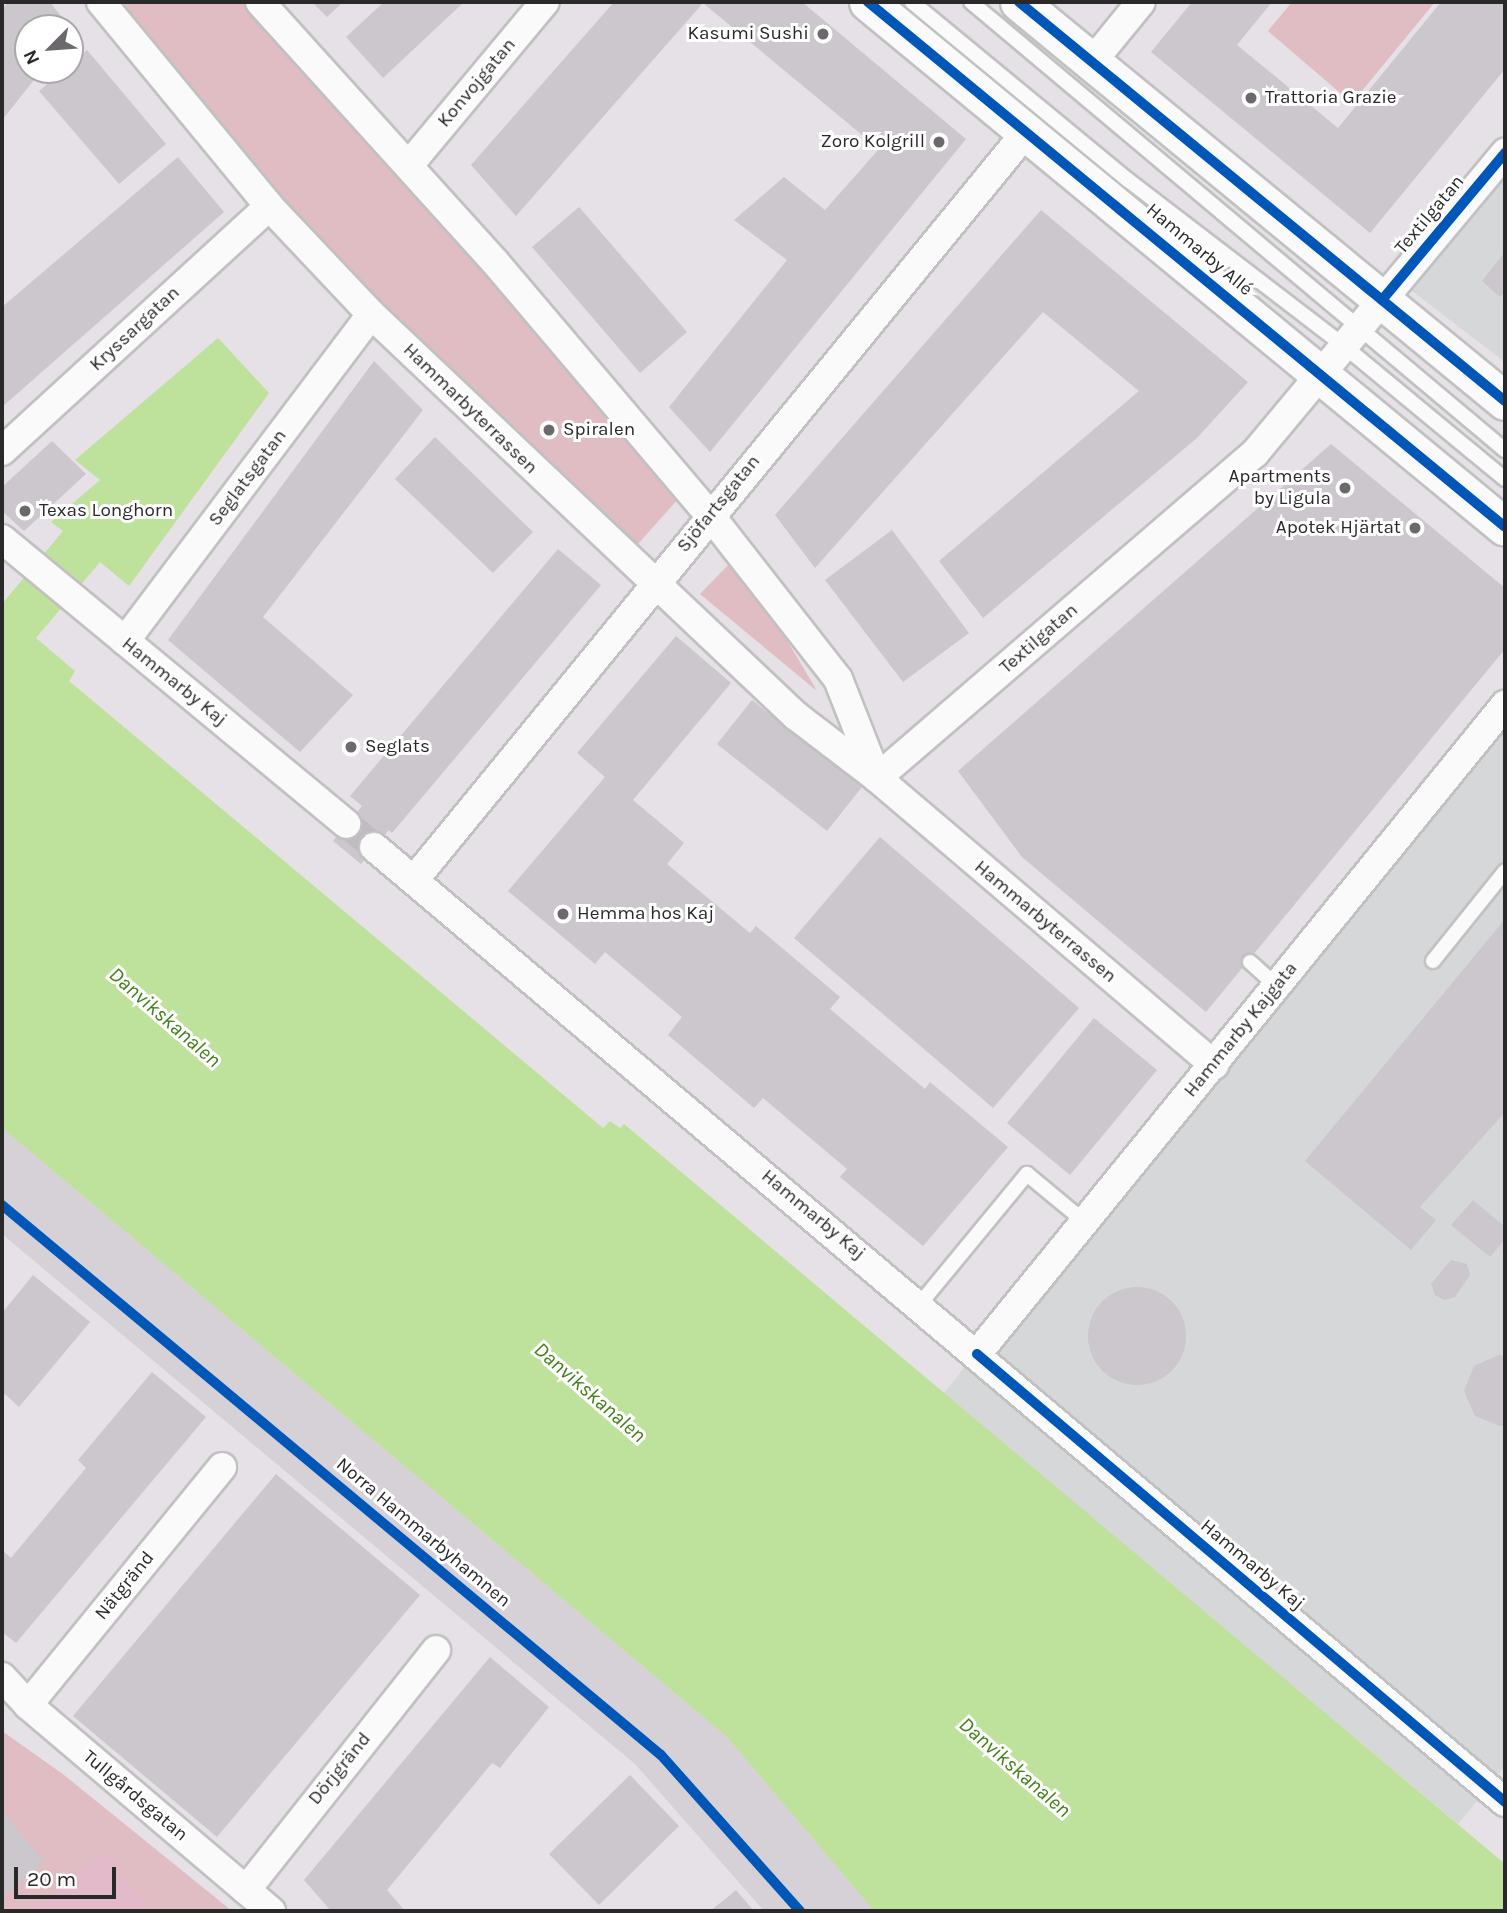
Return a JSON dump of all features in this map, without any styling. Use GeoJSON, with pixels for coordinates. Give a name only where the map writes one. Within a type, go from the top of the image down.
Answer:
{"type":"FeatureCollection","features":[{"type":"Feature","properties":{"kind":"street","name":"Hammarbyterrassen"},"geometry":{"type":"LineString","coordinates":[[101,2],[269,206],[371,314],[796,716],[877,779],[1214,1065]]}},
{"type":"Feature","properties":{"kind":"street","name":"Hammarbyterrassen"},"geometry":{"type":"LineString","coordinates":[[260,2],[409,165],[709,514],[838,679],[877,779]]}},
{"type":"Feature","properties":{"kind":"street","name":"Konvojgatan"},"geometry":{"type":"LineString","coordinates":[[409,165],[545,2]]}},
{"type":"Feature","properties":{"kind":"street","name":"Hammarby Allé"},"geometry":{"type":"LineString","coordinates":[[868,2],[1027,131],[1341,349],[1505,527]]}},
{"type":"Feature","properties":{"kind":"street"},"geometry":{"type":"LineString","coordinates":[[1019,2],[1505,401]]}},
{"type":"Feature","properties":{"kind":"street"},"geometry":{"type":"LineString","coordinates":[[1092,62],[1141,2]]}},
{"type":"Feature","properties":{"kind":"street","name":"Sjöfartsgatan"},"geometry":{"type":"LineString","coordinates":[[414,880],[709,514],[1027,131]]}},
{"type":"Feature","properties":{"kind":"street","name":"Textilgatan"},"geometry":{"type":"LineString","coordinates":[[877,779],[1255,453],[1505,153]]}},
{"type":"Feature","properties":{"kind":"street","name":"Kryssargatan"},"geometry":{"type":"LineString","coordinates":[[2,452],[269,206]]}},
{"type":"Feature","properties":{"kind":"street","name":"Seglatsgatan"},"geometry":{"type":"LineString","coordinates":[[125,641],[371,314]]}},
{"type":"Feature","properties":{"kind":"street","name":"Hammarby Kaj"},"geometry":{"type":"LineString","coordinates":[[9,545],[347,824]]}},
{"type":"Feature","properties":{"kind":"street","name":"Hammarby Kajgata"},"geometry":{"type":"LineString","coordinates":[[976,1354],[1505,705]]}},
{"type":"Feature","properties":{"kind":"street","name":"Hammarby Kaj"},"geometry":{"type":"LineString","coordinates":[[374,847],[1505,1802]]}},
{"type":"Feature","properties":{"kind":"street","name":"Nätgränd"},"geometry":{"type":"LineString","coordinates":[[28,1705],[222,1467]]}},
{"type":"Feature","properties":{"kind":"street","name":"Dörjgränd"},"geometry":{"type":"LineString","coordinates":[[246,1891],[436,1650]]}},
{"type":"Feature","properties":{"kind":"street","name":"Tullgårdsgatan"},"geometry":{"type":"LineString","coordinates":[[2,1677],[28,1705],[271,1911]]}},
{"type":"Feature","properties":{"kind":"lane"},"geometry":{"type":"LineString","coordinates":[[912,2],[1128,180],[1505,479]]}},
{"type":"Feature","properties":{"kind":"lane"},"geometry":{"type":"LineString","coordinates":[[971,2],[1341,349],[1505,450]]}},
{"type":"Feature","properties":{"kind":"lane"},"geometry":{"type":"LineString","coordinates":[[1433,961],[1505,871]]}},
{"type":"Feature","properties":{"kind":"lane"},"geometry":{"type":"LineString","coordinates":[[1250,962],[1277,986]]}},
{"type":"Feature","properties":{"kind":"lane"},"geometry":{"type":"LineString","coordinates":[[919,1305],[1027,1174],[1085,1222]]}},
{"type":"Feature","properties":{"kind":"shaded area"},"geometry":{"type":"Polygon","coordinates":[[[122,2],[242,2],[437,210],[678,499],[638,544],[365,289],[252,165],[122,2]]]}},
{"type":"Feature","properties":{"kind":"shaded area"},"geometry":{"type":"Polygon","coordinates":[[[1292,2],[1435,2],[1352,103],[1268,31],[1292,2]]]}},
{"type":"Feature","properties":{"kind":"shaded area"},"geometry":{"type":"Polygon","coordinates":[[[1505,174],[1505,362],[1412,291],[1505,174]]]}},
{"type":"Feature","properties":{"kind":"shaded area"},"geometry":{"type":"Polygon","coordinates":[[[737,556],[817,691],[700,594],[737,556]]]}},
{"type":"Feature","properties":{"kind":"shaded area"},"geometry":{"type":"Polygon","coordinates":[[[1505,700],[1505,1766],[1458,1824],[943,1394],[1505,700]]]}},
{"type":"Feature","properties":{"kind":"shaded area"},"geometry":{"type":"Polygon","coordinates":[[[2,1128],[727,1737],[874,1911],[764,1911],[635,1764],[2,1234],[2,1128]]]}},
{"type":"Feature","properties":{"kind":"shaded area"},"geometry":{"type":"Polygon","coordinates":[[[2,1731],[64,1775],[232,1911],[2,1911],[2,1731]]]}},
{"type":"Feature","properties":{"kind":"shaded area"},"geometry":{"type":"Polygon","coordinates":[[[103,1851],[152,1911],[31,1911],[103,1851]]]}},
{"type":"Feature","properties":{"kind":"water","name":"Danvikskanalen"},"geometry":{"type":"Polygon","coordinates":[[[218,338],[269,393],[129,586],[100,562],[36,638],[75,671],[69,681],[603,1128],[610,1121],[620,1128],[624,1124],[1505,1864],[1505,1911],[874,1911],[727,1737],[2,1128],[2,604],[63,531],[51,522],[100,480],[75,460],[218,338]]]}},
{"type":"Feature","properties":{"kind":"building"},"geometry":{"type":"Polygon","coordinates":[[[8,2],[50,2],[59,14],[14,14],[14,84],[31,84],[2,120],[2,10],[8,2]]]}},
{"type":"Feature","properties":{"kind":"building"},"geometry":{"type":"Polygon","coordinates":[[[312,2],[343,2],[327,17],[312,2]]]}},
{"type":"Feature","properties":{"kind":"building"},"geometry":{"type":"Polygon","coordinates":[[[384,2],[464,2],[383,78],[346,37],[384,2]]]}},
{"type":"Feature","properties":{"kind":"building"},"geometry":{"type":"Polygon","coordinates":[[[614,2],[802,2],[966,139],[710,452],[669,407],[787,260],[734,220],[784,177],[825,210],[879,149],[703,3],[516,216],[471,165],[614,2]]]}},
{"type":"Feature","properties":{"kind":"building"},"geometry":{"type":"Polygon","coordinates":[[[1192,2],[1272,2],[1237,45],[1338,128],[1441,2],[1505,2],[1505,69],[1370,233],[1151,52],[1192,2]]]}},
{"type":"Feature","properties":{"kind":"building"},"geometry":{"type":"Polygon","coordinates":[[[87,50],[166,144],[119,184],[39,91],[47,84],[84,84],[84,53],[87,50]]]}},
{"type":"Feature","properties":{"kind":"building"},"geometry":{"type":"Polygon","coordinates":[[[178,157],[224,212],[2,407],[2,307],[178,157]]]}},
{"type":"Feature","properties":{"kind":"building"},"geometry":{"type":"Polygon","coordinates":[[[579,207],[687,332],[640,373],[532,247],[579,207]]]}},
{"type":"Feature","properties":{"kind":"building"},"geometry":{"type":"Polygon","coordinates":[[[1041,210],[1248,382],[1197,438],[983,618],[939,561],[1139,391],[1043,312],[815,568],[775,515],[1041,210]]]}},
{"type":"Feature","properties":{"kind":"building"},"geometry":{"type":"Polygon","coordinates":[[[1505,252],[1505,291],[1500,297],[1482,281],[1505,252]]]}},
{"type":"Feature","properties":{"kind":"building"},"geometry":{"type":"Polygon","coordinates":[[[374,361],[423,410],[263,617],[353,695],[300,752],[168,640],[374,361]]]}},
{"type":"Feature","properties":{"kind":"building"},"geometry":{"type":"Polygon","coordinates":[[[435,437],[533,532],[493,573],[395,479],[435,437]]]}},
{"type":"Feature","properties":{"kind":"building"},"geometry":{"type":"Polygon","coordinates":[[[52,441],[86,474],[24,531],[2,511],[2,487],[52,441]]]}},
{"type":"Feature","properties":{"kind":"building"},"geometry":{"type":"Polygon","coordinates":[[[1331,444],[1505,588],[1505,649],[1206,1012],[1022,857],[958,771],[1331,444]]]}},
{"type":"Feature","properties":{"kind":"building"},"geometry":{"type":"Polygon","coordinates":[[[892,530],[969,633],[903,682],[825,580],[892,530]]]}},
{"type":"Feature","properties":{"kind":"building"},"geometry":{"type":"Polygon","coordinates":[[[558,549],[601,585],[392,833],[389,830],[361,864],[333,841],[362,806],[350,796],[558,549]]]}},
{"type":"Feature","properties":{"kind":"building"},"geometry":{"type":"Polygon","coordinates":[[[676,636],[731,683],[633,800],[684,843],[667,864],[750,933],[756,926],[840,997],[830,1009],[925,1089],[930,1082],[1008,1147],[923,1246],[840,1177],[847,1169],[763,1098],[754,1108],[668,1035],[682,1017],[605,952],[595,964],[508,891],[605,777],[577,753],[676,636]]]}},
{"type":"Feature","properties":{"kind":"building"},"geometry":{"type":"Polygon","coordinates":[[[752,700],[862,787],[827,831],[717,744],[752,700]]]}},
{"type":"Feature","properties":{"kind":"building"},"geometry":{"type":"Polygon","coordinates":[[[880,837],[1079,1008],[993,1108],[794,938],[880,837]]]}},
{"type":"Feature","properties":{"kind":"building"},"geometry":{"type":"Polygon","coordinates":[[[1505,919],[1505,1112],[1420,1207],[1436,1220],[1411,1250],[1305,1161],[1505,919]]]}},
{"type":"Feature","properties":{"kind":"building"},"geometry":{"type":"Polygon","coordinates":[[[1094,1018],[1157,1070],[1070,1175],[1007,1123],[1094,1018]]]}},
{"type":"Feature","properties":{"kind":"building"},"geometry":{"type":"Polygon","coordinates":[[[1473,1200],[1505,1227],[1505,1239],[1490,1257],[1451,1225],[1473,1200]]]}},
{"type":"Feature","properties":{"kind":"building"},"geometry":{"type":"Polygon","coordinates":[[[1451,1260],[1467,1264],[1470,1275],[1455,1297],[1444,1300],[1435,1295],[1431,1284],[1451,1260]]]}},
{"type":"Feature","properties":{"kind":"building"},"geometry":{"type":"Polygon","coordinates":[[[33,1275],[90,1322],[19,1407],[5,1394],[2,1398],[2,1313],[33,1275]]]}},
{"type":"Feature","properties":{"kind":"building"},"geometry":{"type":"Polygon","coordinates":[[[1137,1287],[1156,1291],[1172,1301],[1182,1317],[1186,1336],[1182,1355],[1172,1371],[1156,1381],[1137,1385],[1118,1381],[1102,1371],[1092,1355],[1088,1336],[1092,1317],[1102,1301],[1118,1291],[1137,1287]]]}},
{"type":"Feature","properties":{"kind":"building"},"geometry":{"type":"Polygon","coordinates":[[[1499,1355],[1505,1356],[1505,1425],[1500,1426],[1475,1416],[1464,1391],[1474,1366],[1499,1355]]]}},
{"type":"Feature","properties":{"kind":"building"},"geometry":{"type":"Polygon","coordinates":[[[152,1372],[206,1417],[16,1643],[2,1632],[2,1550],[11,1558],[86,1468],[78,1460],[152,1372]]]}},
{"type":"Feature","properties":{"kind":"building"},"geometry":{"type":"Polygon","coordinates":[[[276,1474],[420,1595],[217,1837],[73,1716],[276,1474]]]}},
{"type":"Feature","properties":{"kind":"building"},"geometry":{"type":"Polygon","coordinates":[[[490,1657],[549,1707],[500,1768],[492,1763],[387,1890],[405,1911],[331,1911],[304,1880],[490,1657]]]}},
{"type":"Feature","properties":{"kind":"building"},"geometry":{"type":"Polygon","coordinates":[[[630,1775],[679,1826],[599,1905],[549,1854],[630,1775]]]}},
{"type":"Feature","properties":{"kind":"building"},"geometry":{"type":"Polygon","coordinates":[[[2,1811],[44,1862],[2,1897],[2,1811]]]}},
{"type":"Feature","properties":{"kind":"building"},"geometry":{"type":"Polygon","coordinates":[[[736,1890],[754,1911],[710,1911],[729,1896],[736,1890]]]}},
{"type":"Feature","properties":{"kind":"tunnel"},"geometry":{"type":"LineString","coordinates":[[347,824],[374,847]]}},
{"type":"Feature","properties":{"kind":"cycle path"},"geometry":{"type":"LineString","coordinates":[[868,2],[1505,527]]}},
{"type":"Feature","properties":{"kind":"cycle path"},"geometry":{"type":"LineString","coordinates":[[1019,2],[1505,401]]}},
{"type":"Feature","properties":{"kind":"cycle path"},"geometry":{"type":"LineString","coordinates":[[1382,300],[1505,153]]}},
{"type":"Feature","properties":{"kind":"cycle path","name":"Norra Hammarbyhamnen"},"geometry":{"type":"LineString","coordinates":[[2,1205],[661,1755],[800,1911]]}},
{"type":"Feature","properties":{"kind":"cycle path"},"geometry":{"type":"LineString","coordinates":[[977,1354],[1505,1802]]}},
{"type":"Feature","properties":{"kind":"place","name":"Kasumi Sushi"},"geometry":{"type":"Point","coordinates":[823,34]}},
{"type":"Feature","properties":{"kind":"place","name":"Trattoria Grazie"},"geometry":{"type":"Point","coordinates":[1251,98]}},
{"type":"Feature","properties":{"kind":"place","name":"Zoro Kolgrill"},"geometry":{"type":"Point","coordinates":[939,142]}},
{"type":"Feature","properties":{"kind":"place","name":"Spiralen"},"geometry":{"type":"Point","coordinates":[549,430]}},
{"type":"Feature","properties":{"kind":"place","name":"Apartments by Ligula"},"geometry":{"type":"Point","coordinates":[1345,488]}},
{"type":"Feature","properties":{"kind":"place","name":"Texas Longhorn"},"geometry":{"type":"Point","coordinates":[25,511]}},
{"type":"Feature","properties":{"kind":"place","name":"Apotek Hjärtat"},"geometry":{"type":"Point","coordinates":[1415,528]}},
{"type":"Feature","properties":{"kind":"place","name":"Seglats"},"geometry":{"type":"Point","coordinates":[351,747]}},
{"type":"Feature","properties":{"kind":"place","name":"Hemma hos Kaj"},"geometry":{"type":"Point","coordinates":[563,914]}}]}
